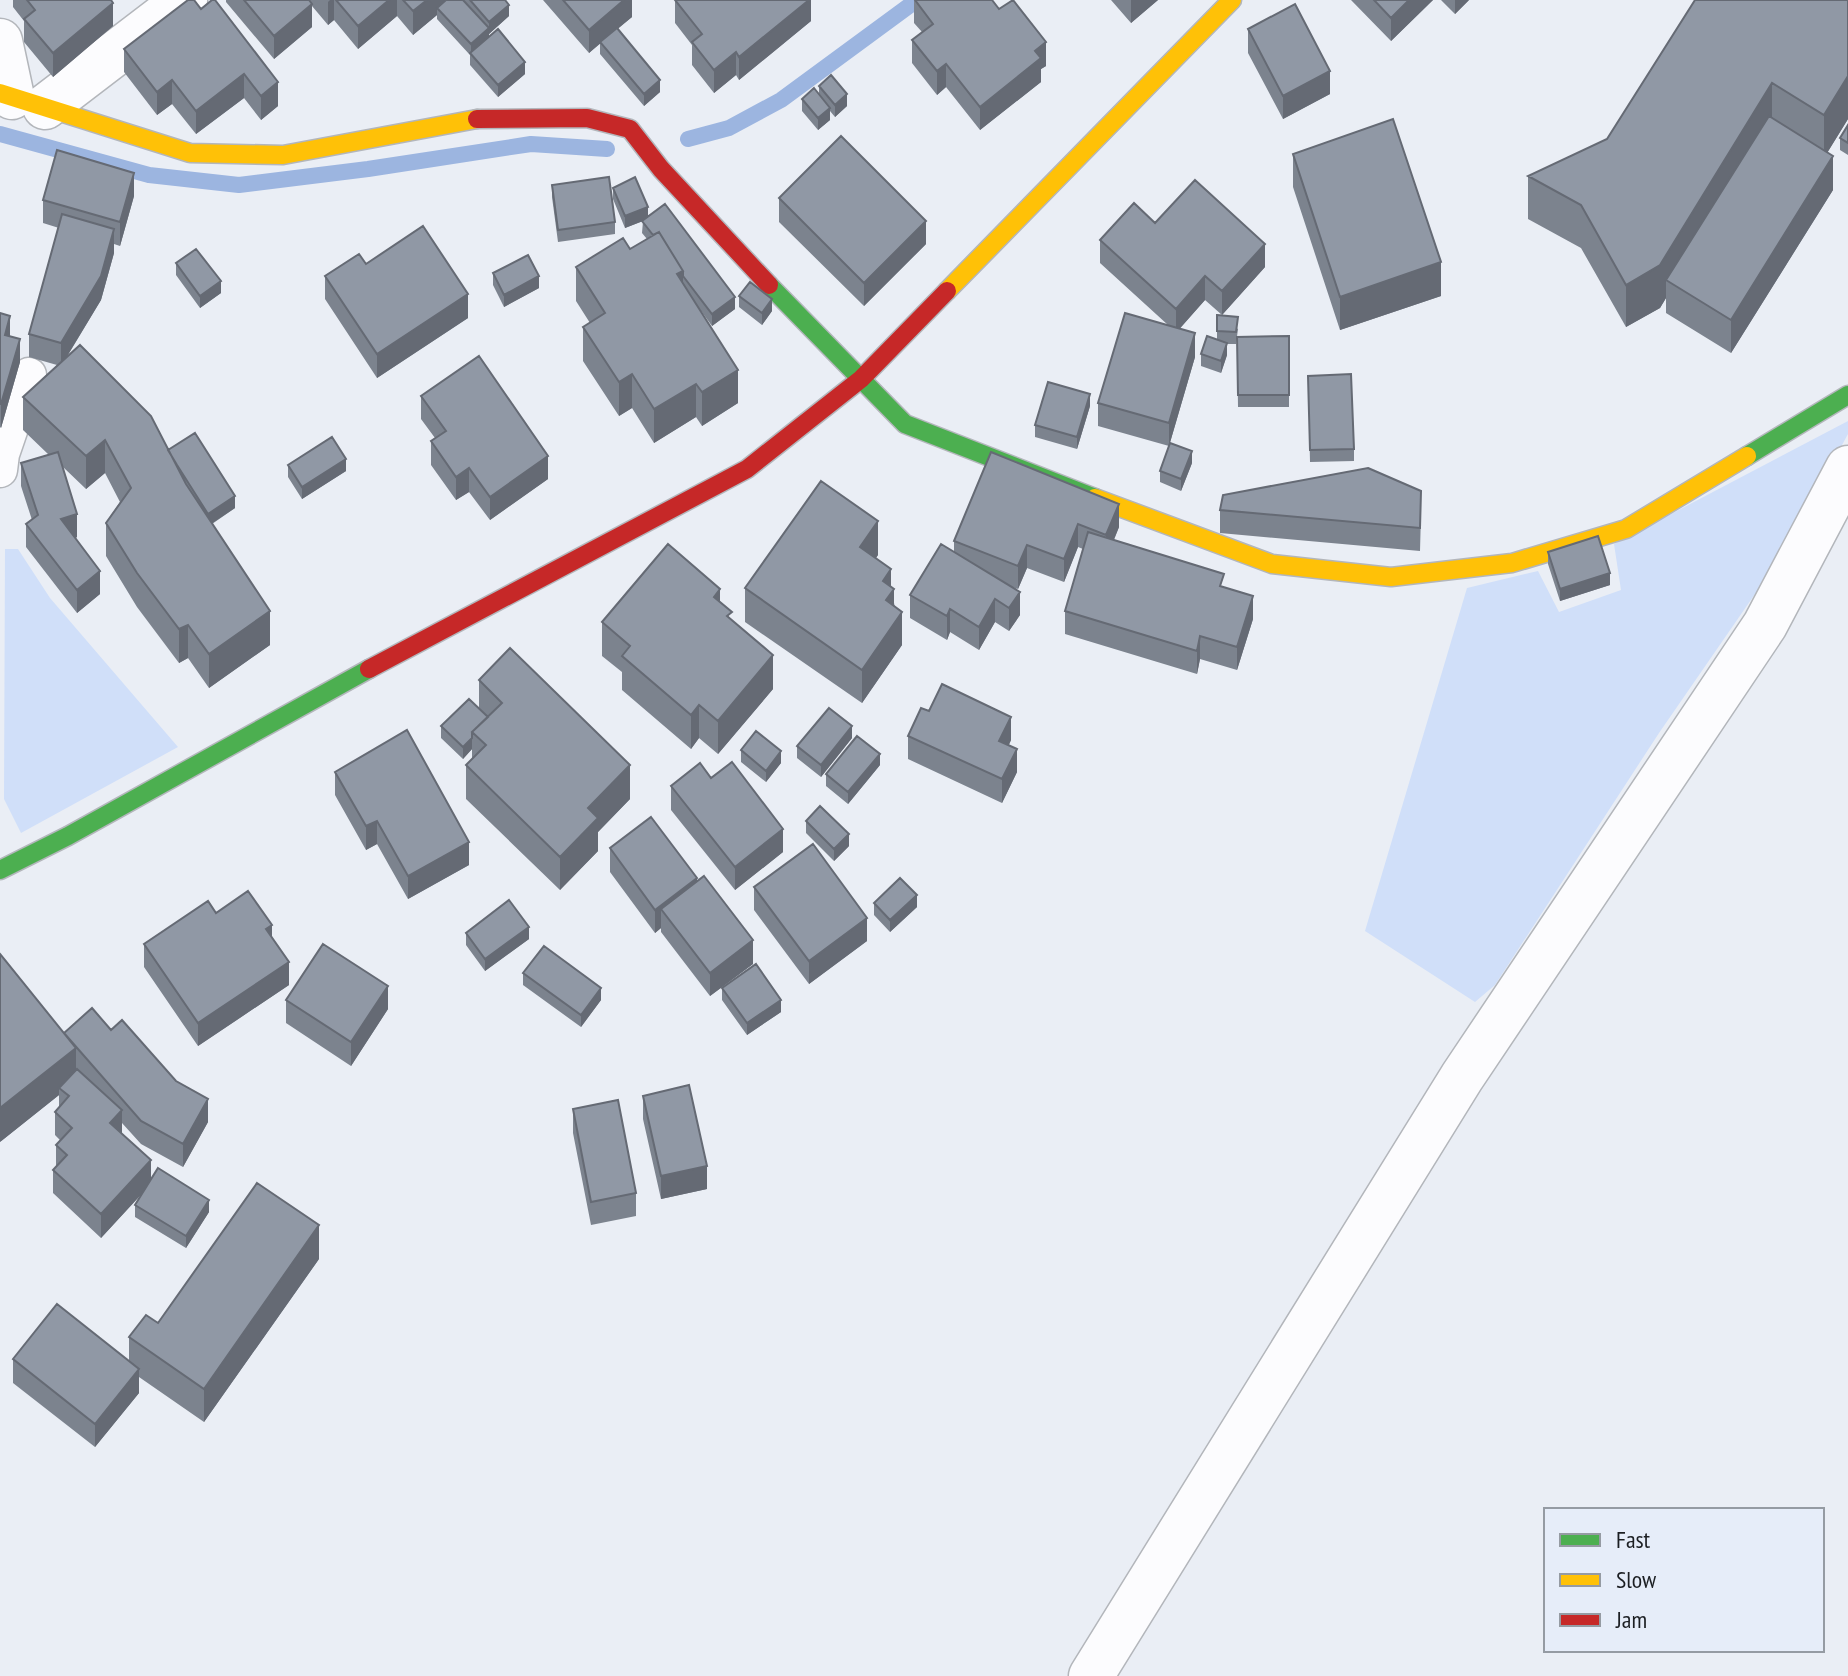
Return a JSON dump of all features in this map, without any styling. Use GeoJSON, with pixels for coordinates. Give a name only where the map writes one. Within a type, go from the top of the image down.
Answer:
{"type":"FeatureCollection","features":[{"type":"Feature","properties":{"kind":"street"},"geometry":{"type":"LineString","coordinates":[[19,99],[185,0]]}},
{"type":"Feature","properties":{"kind":"street"},"geometry":{"type":"LineString","coordinates":[[0,870],[68,836],[405,649],[747,469],[861,379],[1232,0]]}},
{"type":"Feature","properties":{"kind":"street"},"geometry":{"type":"LineString","coordinates":[[0,41],[19,99]]}},
{"type":"Feature","properties":{"kind":"street"},"geometry":{"type":"LineString","coordinates":[[19,99],[190,153],[283,155],[482,118],[587,118],[630,129],[661,169],[804,322],[905,424],[1272,564],[1391,577],[1512,563],[1626,529],[1848,395]]}},
{"type":"Feature","properties":{"kind":"street"},"geometry":{"type":"LineString","coordinates":[[1091,1676],[1462,1077],[1765,625],[1848,468]]}},
{"type":"Feature","properties":{"kind":"lane"},"geometry":{"type":"LineString","coordinates":[[0,470],[2,454],[29,375]]}},
{"type":"Feature","properties":{"kind":"shaded area"},"geometry":{"type":"Polygon","coordinates":[[[1848,421],[1848,434],[1784,552],[1659,733],[1495,985],[1475,1002],[1365,931],[1467,588],[1538,571],[1559,612],[1621,590],[1614,544],[1848,421]]]}},
{"type":"Feature","properties":{"kind":"shaded area"},"geometry":{"type":"Polygon","coordinates":[[[5,549],[18,549],[50,598],[178,747],[21,833],[4,799],[5,549]]]}},
{"type":"Feature","properties":{"kind":"building"},"geometry":{"type":"Polygon","coordinates":[[[27,0],[111,0],[113,3],[53,53],[24,19],[35,10],[27,0]]]}},
{"type":"Feature","properties":{"kind":"building"},"geometry":{"type":"Polygon","coordinates":[[[188,0],[194,0],[201,9],[215,0],[278,82],[261,96],[244,74],[196,111],[172,80],[157,92],[124,49],[188,0]]]}},
{"type":"Feature","properties":{"kind":"building"},"geometry":{"type":"Polygon","coordinates":[[[244,0],[309,0],[312,4],[274,36],[244,0]]]}},
{"type":"Feature","properties":{"kind":"building"},"geometry":{"type":"Polygon","coordinates":[[[336,0],[389,0],[358,26],[336,0]]]}},
{"type":"Feature","properties":{"kind":"building"},"geometry":{"type":"Polygon","coordinates":[[[403,0],[427,0],[413,11],[403,0]]]}},
{"type":"Feature","properties":{"kind":"building"},"geometry":{"type":"Polygon","coordinates":[[[446,0],[463,0],[489,28],[471,44],[437,8],[446,0]]]}},
{"type":"Feature","properties":{"kind":"building"},"geometry":{"type":"Polygon","coordinates":[[[470,0],[505,0],[509,5],[489,22],[470,0]]]}},
{"type":"Feature","properties":{"kind":"building"},"geometry":{"type":"Polygon","coordinates":[[[563,0],[624,0],[589,30],[563,0]]]}},
{"type":"Feature","properties":{"kind":"building"},"geometry":{"type":"Polygon","coordinates":[[[675,0],[809,0],[739,57],[736,52],[714,70],[692,42],[702,34],[675,0]]]}},
{"type":"Feature","properties":{"kind":"building"},"geometry":{"type":"Polygon","coordinates":[[[915,0],[992,0],[999,9],[1013,0],[1046,42],[1035,51],[1041,58],[980,107],[946,64],[937,71],[912,40],[933,24],[915,0]]]}},
{"type":"Feature","properties":{"kind":"building"},"geometry":{"type":"Polygon","coordinates":[[[1374,0],[1409,0],[1391,18],[1374,0]]]}},
{"type":"Feature","properties":{"kind":"building"},"geometry":{"type":"Polygon","coordinates":[[[1695,0],[1848,0],[1848,76],[1824,115],[1772,83],[1660,265],[1626,285],[1581,205],[1528,176],[1607,139],[1695,0]]]}},
{"type":"Feature","properties":{"kind":"building"},"geometry":{"type":"Polygon","coordinates":[[[1295,4],[1330,71],[1283,96],[1248,29],[1295,4]]]}},
{"type":"Feature","properties":{"kind":"building"},"geometry":{"type":"Polygon","coordinates":[[[617,28],[660,80],[644,94],[600,42],[617,28]]]}},
{"type":"Feature","properties":{"kind":"building"},"geometry":{"type":"Polygon","coordinates":[[[498,29],[525,62],[498,85],[470,53],[498,29]]]}},
{"type":"Feature","properties":{"kind":"building"},"geometry":{"type":"Polygon","coordinates":[[[831,75],[847,94],[835,105],[819,86],[831,75]]]}},
{"type":"Feature","properties":{"kind":"building"},"geometry":{"type":"Polygon","coordinates":[[[814,88],[830,108],[818,118],[802,99],[814,88]]]}},
{"type":"Feature","properties":{"kind":"building"},"geometry":{"type":"Polygon","coordinates":[[[1769,116],[1833,156],[1731,320],[1666,280],[1769,116]]]}},
{"type":"Feature","properties":{"kind":"building"},"geometry":{"type":"Polygon","coordinates":[[[1393,119],[1441,262],[1340,297],[1293,154],[1393,119]]]}},
{"type":"Feature","properties":{"kind":"building"},"geometry":{"type":"Polygon","coordinates":[[[1848,125],[1848,143],[1840,138],[1848,125]]]}},
{"type":"Feature","properties":{"kind":"building"},"geometry":{"type":"Polygon","coordinates":[[[841,136],[926,221],[864,283],[779,198],[841,136]]]}},
{"type":"Feature","properties":{"kind":"building"},"geometry":{"type":"Polygon","coordinates":[[[57,150],[134,173],[120,222],[43,200],[57,150]]]}},
{"type":"Feature","properties":{"kind":"building"},"geometry":{"type":"Polygon","coordinates":[[[609,177],[615,222],[558,230],[552,185],[609,177]]]}},
{"type":"Feature","properties":{"kind":"building"},"geometry":{"type":"Polygon","coordinates":[[[635,177],[648,207],[625,216],[613,188],[635,177]]]}},
{"type":"Feature","properties":{"kind":"building"},"geometry":{"type":"Polygon","coordinates":[[[1195,180],[1265,244],[1222,291],[1205,276],[1176,309],[1100,240],[1134,203],[1155,223],[1195,180]]]}},
{"type":"Feature","properties":{"kind":"building"},"geometry":{"type":"Polygon","coordinates":[[[665,204],[735,297],[712,314],[683,276],[659,232],[653,235],[642,221],[665,204]]]}},
{"type":"Feature","properties":{"kind":"building"},"geometry":{"type":"Polygon","coordinates":[[[62,214],[114,229],[101,276],[61,343],[29,334],[62,214]]]}},
{"type":"Feature","properties":{"kind":"building"},"geometry":{"type":"Polygon","coordinates":[[[423,226],[468,294],[377,354],[325,276],[359,254],[366,264],[423,226]]]}},
{"type":"Feature","properties":{"kind":"building"},"geometry":{"type":"Polygon","coordinates":[[[659,232],[683,271],[677,274],[738,370],[702,392],[696,384],[654,409],[632,374],[619,382],[583,327],[605,313],[576,267],[623,238],[630,249],[659,232]]]}},
{"type":"Feature","properties":{"kind":"building"},"geometry":{"type":"Polygon","coordinates":[[[196,249],[221,281],[200,296],[176,263],[196,249]]]}},
{"type":"Feature","properties":{"kind":"building"},"geometry":{"type":"Polygon","coordinates":[[[528,255],[539,276],[504,295],[493,273],[528,255]]]}},
{"type":"Feature","properties":{"kind":"building"},"geometry":{"type":"Polygon","coordinates":[[[750,282],[772,299],[762,313],[739,296],[750,282]]]}},
{"type":"Feature","properties":{"kind":"building"},"geometry":{"type":"Polygon","coordinates":[[[0,313],[10,316],[5,335],[20,339],[1,404],[0,404],[0,313]]]}},
{"type":"Feature","properties":{"kind":"building"},"geometry":{"type":"Polygon","coordinates":[[[1125,313],[1195,333],[1169,423],[1098,403],[1125,313]]]}},
{"type":"Feature","properties":{"kind":"building"},"geometry":{"type":"Polygon","coordinates":[[[1217,315],[1238,317],[1236,332],[1217,331],[1217,315]]]}},
{"type":"Feature","properties":{"kind":"building"},"geometry":{"type":"Polygon","coordinates":[[[1207,336],[1227,343],[1221,361],[1201,354],[1207,336]]]}},
{"type":"Feature","properties":{"kind":"building"},"geometry":{"type":"Polygon","coordinates":[[[1289,336],[1289,395],[1238,395],[1237,337],[1289,336]]]}},
{"type":"Feature","properties":{"kind":"building"},"geometry":{"type":"Polygon","coordinates":[[[80,345],[151,416],[186,484],[270,611],[209,654],[188,625],[179,629],[137,573],[106,523],[131,488],[105,440],[86,456],[23,397],[80,345]]]}},
{"type":"Feature","properties":{"kind":"building"},"geometry":{"type":"Polygon","coordinates":[[[479,356],[548,456],[490,497],[469,468],[456,477],[431,441],[446,431],[421,396],[479,356]]]}},
{"type":"Feature","properties":{"kind":"building"},"geometry":{"type":"Polygon","coordinates":[[[1351,374],[1354,449],[1310,450],[1308,376],[1351,374]]]}},
{"type":"Feature","properties":{"kind":"building"},"geometry":{"type":"Polygon","coordinates":[[[1048,382],[1090,394],[1077,437],[1035,425],[1048,382]]]}},
{"type":"Feature","properties":{"kind":"building"},"geometry":{"type":"Polygon","coordinates":[[[195,433],[235,496],[208,514],[168,450],[195,433]]]}},
{"type":"Feature","properties":{"kind":"building"},"geometry":{"type":"Polygon","coordinates":[[[332,437],[346,459],[302,487],[288,465],[332,437]]]}},
{"type":"Feature","properties":{"kind":"building"},"geometry":{"type":"Polygon","coordinates":[[[1170,443],[1192,451],[1181,479],[1160,471],[1170,443]]]}},
{"type":"Feature","properties":{"kind":"building"},"geometry":{"type":"Polygon","coordinates":[[[58,452],[77,514],[61,519],[100,571],[77,590],[26,524],[38,515],[21,463],[58,452]]]}},
{"type":"Feature","properties":{"kind":"building"},"geometry":{"type":"Polygon","coordinates":[[[991,452],[1119,504],[1106,535],[1078,524],[1064,559],[1027,545],[1018,566],[954,541],[991,452]]]}},
{"type":"Feature","properties":{"kind":"building"},"geometry":{"type":"Polygon","coordinates":[[[1368,468],[1421,491],[1420,528],[1220,510],[1223,495],[1368,468]]]}},
{"type":"Feature","properties":{"kind":"building"},"geometry":{"type":"Polygon","coordinates":[[[821,481],[878,521],[860,547],[891,569],[883,581],[894,589],[886,600],[902,612],[862,670],[745,588],[821,481]]]}},
{"type":"Feature","properties":{"kind":"building"},"geometry":{"type":"Polygon","coordinates":[[[1088,532],[1224,574],[1220,586],[1253,596],[1237,647],[1200,636],[1197,651],[1065,611],[1088,532]]]}},
{"type":"Feature","properties":{"kind":"building"},"geometry":{"type":"Polygon","coordinates":[[[1598,536],[1610,573],[1560,589],[1548,552],[1598,536]]]}},
{"type":"Feature","properties":{"kind":"building"},"geometry":{"type":"Polygon","coordinates":[[[668,544],[720,589],[714,597],[732,612],[727,616],[773,655],[718,721],[699,705],[691,715],[622,656],[630,646],[602,622],[668,544]]]}},
{"type":"Feature","properties":{"kind":"building"},"geometry":{"type":"Polygon","coordinates":[[[941,544],[1020,592],[1009,608],[995,599],[979,627],[950,609],[947,616],[910,595],[941,544]]]}},
{"type":"Feature","properties":{"kind":"building"},"geometry":{"type":"Polygon","coordinates":[[[510,648],[630,765],[588,808],[598,818],[560,857],[466,765],[486,745],[472,732],[502,703],[479,680],[510,648]]]}},
{"type":"Feature","properties":{"kind":"building"},"geometry":{"type":"Polygon","coordinates":[[[942,684],[1011,717],[999,741],[1017,749],[1002,779],[908,736],[921,708],[929,711],[942,684]]]}},
{"type":"Feature","properties":{"kind":"building"},"geometry":{"type":"Polygon","coordinates":[[[469,699],[488,717],[472,732],[472,738],[463,747],[441,726],[469,699]]]}},
{"type":"Feature","properties":{"kind":"building"},"geometry":{"type":"Polygon","coordinates":[[[829,708],[852,726],[821,765],[797,746],[829,708]]]}},
{"type":"Feature","properties":{"kind":"building"},"geometry":{"type":"Polygon","coordinates":[[[407,730],[469,842],[408,876],[377,821],[366,826],[335,772],[407,730]]]}},
{"type":"Feature","properties":{"kind":"building"},"geometry":{"type":"Polygon","coordinates":[[[756,731],[781,751],[766,771],[741,750],[756,731]]]}},
{"type":"Feature","properties":{"kind":"building"},"geometry":{"type":"Polygon","coordinates":[[[857,736],[880,754],[848,792],[826,774],[857,736]]]}},
{"type":"Feature","properties":{"kind":"building"},"geometry":{"type":"Polygon","coordinates":[[[732,762],[783,829],[735,867],[671,786],[700,763],[711,778],[732,762]]]}},
{"type":"Feature","properties":{"kind":"building"},"geometry":{"type":"Polygon","coordinates":[[[820,806],[849,834],[834,849],[806,821],[820,806]]]}},
{"type":"Feature","properties":{"kind":"building"},"geometry":{"type":"Polygon","coordinates":[[[651,817],[697,878],[655,910],[610,848],[651,817]]]}},
{"type":"Feature","properties":{"kind":"building"},"geometry":{"type":"Polygon","coordinates":[[[813,844],[867,918],[809,961],[754,887],[813,844]]]}},
{"type":"Feature","properties":{"kind":"building"},"geometry":{"type":"Polygon","coordinates":[[[704,876],[753,940],[710,973],[661,909],[704,876]]]}},
{"type":"Feature","properties":{"kind":"building"},"geometry":{"type":"Polygon","coordinates":[[[900,878],[917,895],[890,920],[874,903],[900,878]]]}},
{"type":"Feature","properties":{"kind":"building"},"geometry":{"type":"Polygon","coordinates":[[[248,891],[272,925],[266,929],[289,962],[198,1023],[144,944],[208,901],[216,913],[248,891]]]}},
{"type":"Feature","properties":{"kind":"building"},"geometry":{"type":"Polygon","coordinates":[[[509,900],[529,927],[485,959],[466,933],[509,900]]]}},
{"type":"Feature","properties":{"kind":"building"},"geometry":{"type":"Polygon","coordinates":[[[323,944],[388,986],[351,1042],[286,1000],[323,944]]]}},
{"type":"Feature","properties":{"kind":"building"},"geometry":{"type":"Polygon","coordinates":[[[544,946],[601,988],[581,1015],[523,973],[544,946]]]}},
{"type":"Feature","properties":{"kind":"building"},"geometry":{"type":"Polygon","coordinates":[[[0,954],[76,1048],[0,1108],[0,954]]]}},
{"type":"Feature","properties":{"kind":"building"},"geometry":{"type":"Polygon","coordinates":[[[756,964],[781,1000],[747,1023],[722,988],[756,964]]]}},
{"type":"Feature","properties":{"kind":"building"},"geometry":{"type":"Polygon","coordinates":[[[92,1008],[111,1030],[122,1020],[176,1081],[208,1099],[183,1144],[141,1121],[64,1033],[92,1008]]]}},
{"type":"Feature","properties":{"kind":"building"},"geometry":{"type":"Polygon","coordinates":[[[77,1069],[122,1110],[110,1123],[151,1160],[101,1214],[53,1170],[67,1155],[56,1145],[72,1128],[55,1112],[69,1096],[59,1088],[77,1069]]]}},
{"type":"Feature","properties":{"kind":"building"},"geometry":{"type":"Polygon","coordinates":[[[689,1085],[707,1166],[661,1176],[643,1096],[689,1085]]]}},
{"type":"Feature","properties":{"kind":"building"},"geometry":{"type":"Polygon","coordinates":[[[618,1100],[636,1193],[591,1202],[573,1109],[618,1100]]]}},
{"type":"Feature","properties":{"kind":"building"},"geometry":{"type":"Polygon","coordinates":[[[158,1168],[209,1200],[186,1236],[135,1205],[158,1168]]]}},
{"type":"Feature","properties":{"kind":"building"},"geometry":{"type":"Polygon","coordinates":[[[257,1183],[319,1225],[204,1389],[129,1337],[146,1315],[158,1323],[257,1183]]]}},
{"type":"Feature","properties":{"kind":"building"},"geometry":{"type":"Polygon","coordinates":[[[57,1304],[139,1369],[95,1424],[13,1359],[57,1304]]]}},
{"type":"Feature","properties":{"kind":"waterway"},"geometry":{"type":"LineString","coordinates":[[688,139],[729,128],[781,100],[917,0]]}},
{"type":"Feature","properties":{"kind":"waterway"},"geometry":{"type":"LineString","coordinates":[[0,134],[149,175],[239,185],[531,144],[607,149]]}},
{"type":"Feature","properties":{"kind":"traffic: fast"},"geometry":{"type":"LineString","coordinates":[[769,285],[905,424],[1095,498]]}},
{"type":"Feature","properties":{"kind":"traffic: fast"},"geometry":{"type":"LineString","coordinates":[[1747,456],[1848,395]]}},
{"type":"Feature","properties":{"kind":"traffic: fast"},"geometry":{"type":"LineString","coordinates":[[0,870],[68,836],[369,669]]}},
{"type":"Feature","properties":{"kind":"traffic: slow"},"geometry":{"type":"LineString","coordinates":[[947,291],[1232,0]]}},
{"type":"Feature","properties":{"kind":"traffic: slow"},"geometry":{"type":"LineString","coordinates":[[0,93],[190,153],[283,155],[477,119]]}},
{"type":"Feature","properties":{"kind":"traffic: slow"},"geometry":{"type":"LineString","coordinates":[[1095,498],[1272,564],[1391,577],[1512,563],[1626,529],[1747,456]]}},
{"type":"Feature","properties":{"kind":"traffic: jam"},"geometry":{"type":"LineString","coordinates":[[477,119],[587,118],[630,129],[661,169],[769,285]]}},
{"type":"Feature","properties":{"kind":"traffic: jam"},"geometry":{"type":"LineString","coordinates":[[369,669],[747,469],[861,379],[947,291]]}}]}
